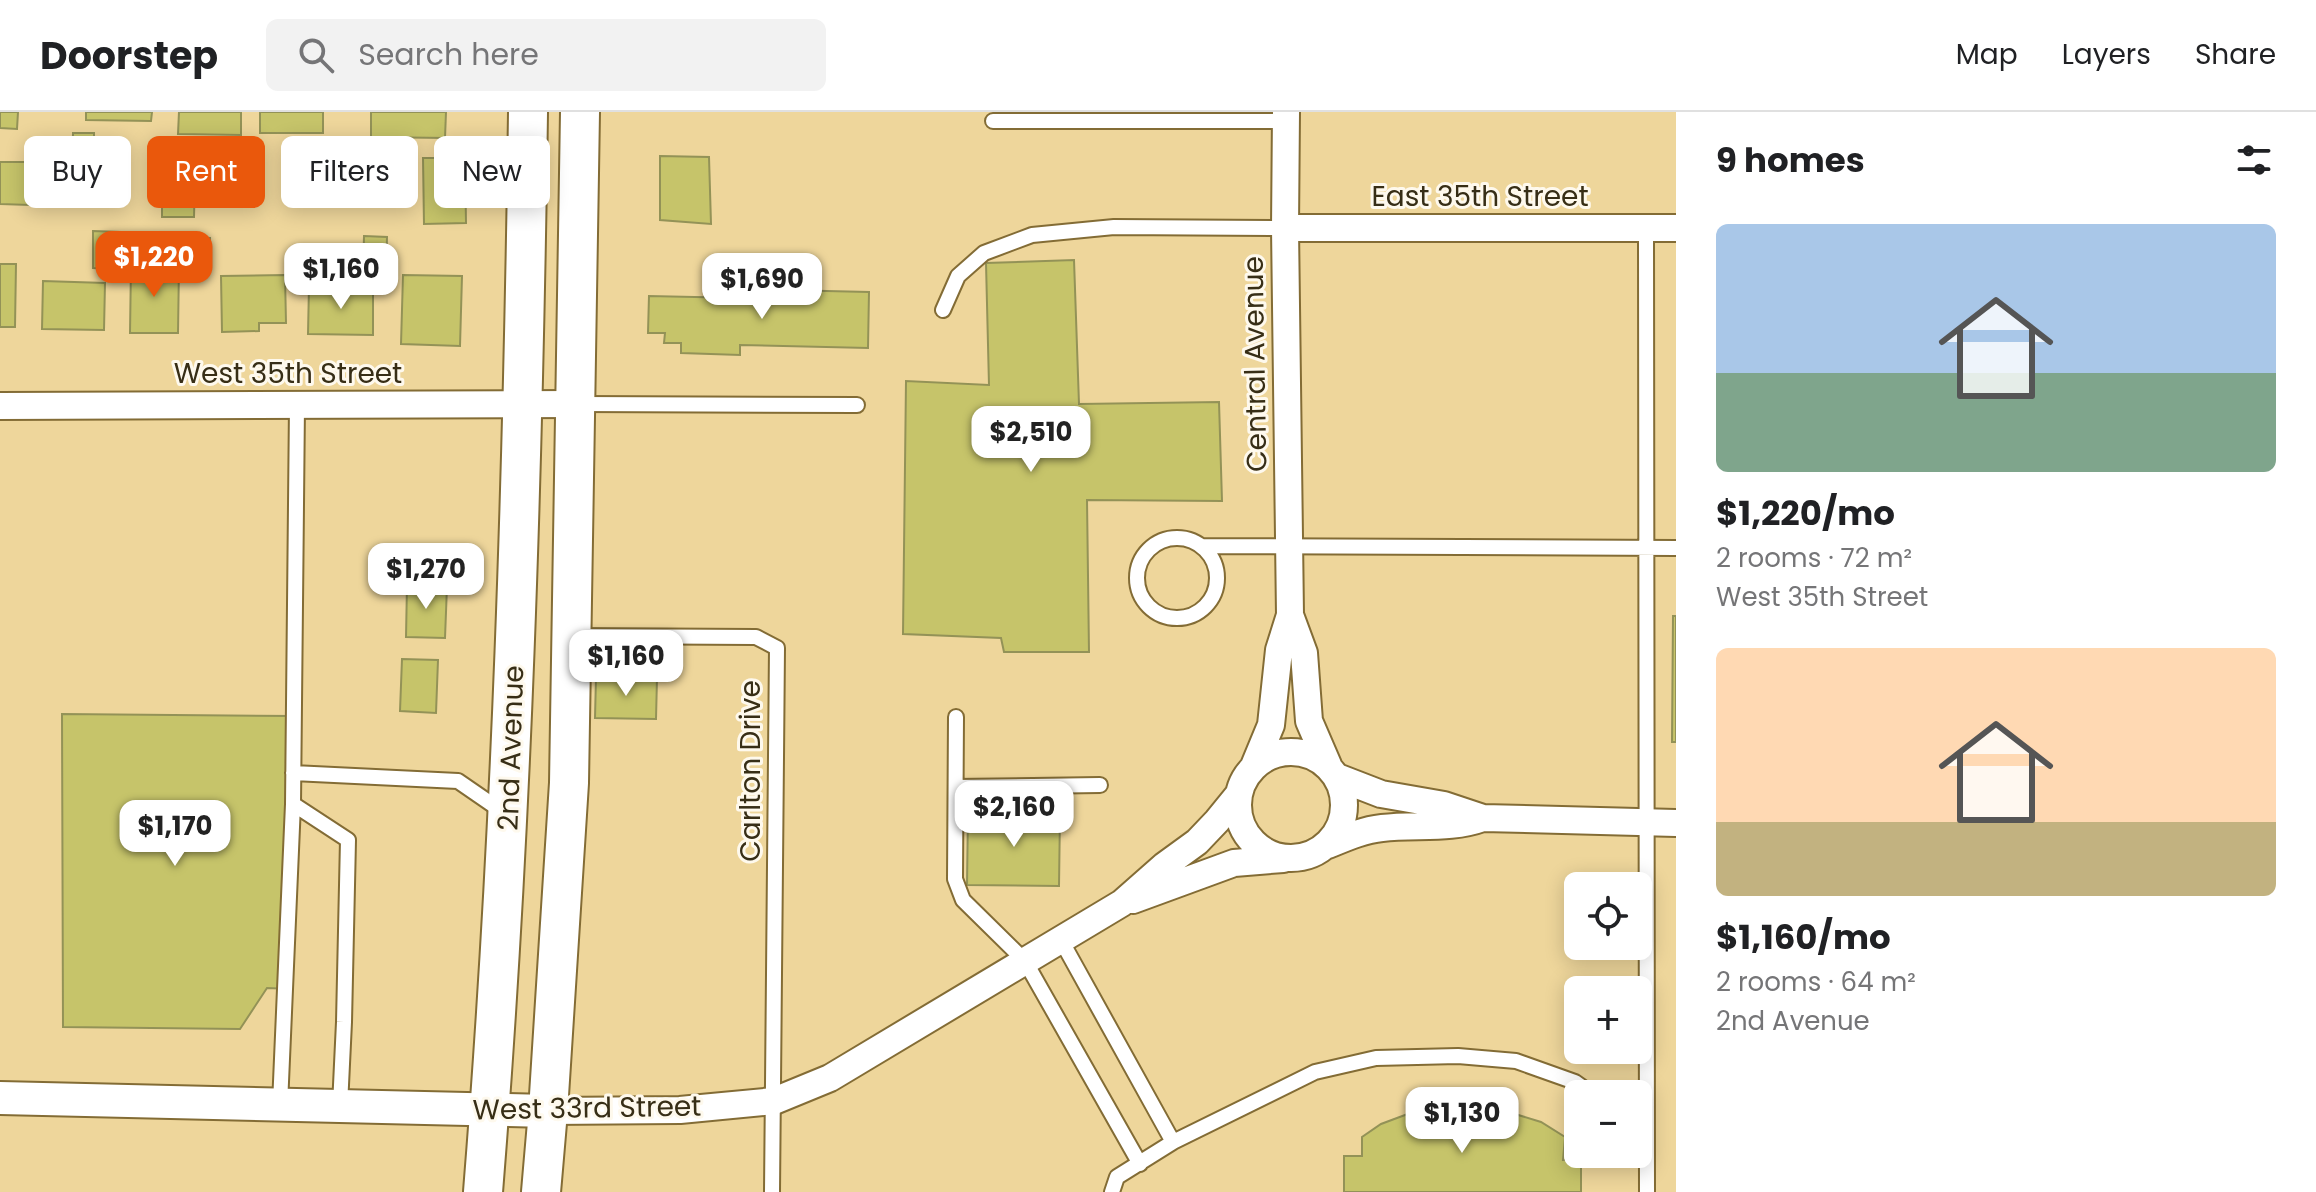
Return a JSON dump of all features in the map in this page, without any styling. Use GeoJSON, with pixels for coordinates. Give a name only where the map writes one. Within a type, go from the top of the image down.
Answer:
{"type":"FeatureCollection","features":[{"type":"Feature","properties":{"kind":"main road","name":"2nd Avenue"},"geometry":{"type":"LineString","coordinates":[[483,1192],[508,816],[524,405],[528,112]]}},
{"type":"Feature","properties":{"kind":"main road","name":"2nd Avenue"},"geometry":{"type":"LineString","coordinates":[[541,1192],[569,783],[580,112]]}},
{"type":"Feature","properties":{"kind":"street","name":"Central Avenue"},"geometry":{"type":"LineString","coordinates":[[1254,766],[1271,725],[1279,650],[1290,615],[1286,116]]}},
{"type":"Feature","properties":{"kind":"street","name":"East 35th Street"},"geometry":{"type":"LineString","coordinates":[[1285,228],[1676,228]]}},
{"type":"Feature","properties":{"kind":"street","name":"West 35th Street"},"geometry":{"type":"LineString","coordinates":[[0,406],[576,404]]}},
{"type":"Feature","properties":{"kind":"street","name":"Central Avenue"},"geometry":{"type":"LineString","coordinates":[[1290,615],[1304,653],[1309,721],[1332,771]]}},
{"type":"Feature","properties":{"kind":"street"},"geometry":{"type":"LineString","coordinates":[[1483,818],[1462,826],[1379,828],[1351,835],[1308,856],[1286,859],[1264,852],[1248,837],[1239,816],[1239,794],[1254,766],[1264,759],[1286,752],[1308,754],[1332,771],[1381,794],[1444,805],[1483,818],[1676,823]]}},
{"type":"Feature","properties":{"kind":"street"},"geometry":{"type":"LineString","coordinates":[[1328,845],[1340,827],[1345,805],[1332,771]]}},
{"type":"Feature","properties":{"kind":"street","name":"West 33rd Street"},"geometry":{"type":"LineString","coordinates":[[0,1098],[548,1111],[680,1110],[774,1101],[830,1078],[1122,903],[1197,842],[1239,794]]}},
{"type":"Feature","properties":{"kind":"street","name":"West 33rd Street"},"geometry":{"type":"LineString","coordinates":[[1122,903],[1234,863],[1286,859]]}},
{"type":"Feature","properties":{"kind":"lane"},"geometry":{"type":"LineString","coordinates":[[993,121],[1286,116]]}},
{"type":"Feature","properties":{"kind":"lane"},"geometry":{"type":"LineString","coordinates":[[943,310],[958,276],[984,253],[1032,235],[1114,227],[1285,228]]}},
{"type":"Feature","properties":{"kind":"lane"},"geometry":{"type":"LineString","coordinates":[[1643,1080],[1647,823],[1646,228]]}},
{"type":"Feature","properties":{"kind":"lane"},"geometry":{"type":"LineString","coordinates":[[576,404],[857,405]]}},
{"type":"Feature","properties":{"kind":"lane"},"geometry":{"type":"LineString","coordinates":[[280,1105],[293,804],[297,405]]}},
{"type":"Feature","properties":{"kind":"lane"},"geometry":{"type":"LineString","coordinates":[[1202,546],[1212,556],[1217,569],[1218,583],[1214,597],[1205,608],[1193,615],[1166,617],[1155,612],[1140,592],[1138,567],[1143,555],[1163,540],[1176,538],[1202,546],[1676,548]]}},
{"type":"Feature","properties":{"kind":"lane","name":"Carlton Drive"},"geometry":{"type":"LineString","coordinates":[[572,636],[756,637],[777,648],[774,1101]]}},
{"type":"Feature","properties":{"kind":"lane"},"geometry":{"type":"LineString","coordinates":[[956,717],[955,879],[963,900],[1025,961],[1140,1164]]}},
{"type":"Feature","properties":{"kind":"lane"},"geometry":{"type":"LineString","coordinates":[[293,773],[458,781],[508,816]]}},
{"type":"Feature","properties":{"kind":"lane"},"geometry":{"type":"LineString","coordinates":[[956,787],[1100,785]]}},
{"type":"Feature","properties":{"kind":"lane"},"geometry":{"type":"LineString","coordinates":[[293,804],[348,840],[339,1106]]}},
{"type":"Feature","properties":{"kind":"lane"},"geometry":{"type":"LineString","coordinates":[[1061,940],[1173,1142]]}},
{"type":"Feature","properties":{"kind":"lane"},"geometry":{"type":"LineString","coordinates":[[1112,1192],[1117,1177],[1173,1142],[1315,1072],[1376,1058],[1458,1056],[1516,1061],[1569,1080]]}},
{"type":"Feature","properties":{"kind":"lane"},"geometry":{"type":"LineString","coordinates":[[772,1192],[774,1101]]}},
{"type":"Feature","properties":{"kind":"lane"},"geometry":{"type":"LineString","coordinates":[[1645,1168],[1647,1192]]}},
{"type":"Feature","properties":{"kind":"building"},"geometry":{"type":"Polygon","coordinates":[[[0,112],[18,112],[17,129],[0,128],[0,112]]]}},
{"type":"Feature","properties":{"kind":"building"},"geometry":{"type":"Polygon","coordinates":[[[86,112],[152,112],[151,121],[86,120],[86,112]]]}},
{"type":"Feature","properties":{"kind":"building"},"geometry":{"type":"Polygon","coordinates":[[[179,112],[241,112],[241,135],[178,134],[179,112]]]}},
{"type":"Feature","properties":{"kind":"building"},"geometry":{"type":"Polygon","coordinates":[[[260,112],[323,112],[323,133],[260,133],[260,112]]]}},
{"type":"Feature","properties":{"kind":"building"},"geometry":{"type":"Polygon","coordinates":[[[371,112],[446,112],[445,136],[371,136],[371,112]]]}},
{"type":"Feature","properties":{"kind":"building"},"geometry":{"type":"Polygon","coordinates":[[[73,133],[94,133],[94,136],[73,136],[73,133]]]}},
{"type":"Feature","properties":{"kind":"building"},"geometry":{"type":"Polygon","coordinates":[[[660,156],[709,157],[711,224],[660,220],[660,156]]]}},
{"type":"Feature","properties":{"kind":"building"},"geometry":{"type":"Polygon","coordinates":[[[423,158],[434,158],[434,208],[466,208],[466,223],[424,224],[423,158]]]}},
{"type":"Feature","properties":{"kind":"building"},"geometry":{"type":"Polygon","coordinates":[[[0,162],[24,162],[24,205],[0,204],[0,162]]]}},
{"type":"Feature","properties":{"kind":"building"},"geometry":{"type":"Polygon","coordinates":[[[162,208],[194,208],[194,217],[162,217],[162,208]]]}},
{"type":"Feature","properties":{"kind":"building"},"geometry":{"type":"Polygon","coordinates":[[[93,231],[120,232],[119,269],[93,268],[93,231]]]}},
{"type":"Feature","properties":{"kind":"building"},"geometry":{"type":"Polygon","coordinates":[[[364,236],[387,237],[386,274],[363,273],[364,236]]]}},
{"type":"Feature","properties":{"kind":"building"},"geometry":{"type":"Polygon","coordinates":[[[173,237],[210,238],[208,273],[182,272],[182,261],[173,261],[173,237]]]}},
{"type":"Feature","properties":{"kind":"building"},"geometry":{"type":"Polygon","coordinates":[[[1074,260],[1079,404],[1219,402],[1222,501],[1087,500],[1089,652],[1004,652],[1001,638],[903,634],[906,381],[989,385],[986,263],[1074,260]]]}},
{"type":"Feature","properties":{"kind":"building"},"geometry":{"type":"Polygon","coordinates":[[[0,264],[16,264],[15,327],[0,327],[0,264]]]}},
{"type":"Feature","properties":{"kind":"building"},"geometry":{"type":"Polygon","coordinates":[[[131,265],[179,265],[178,333],[130,333],[131,265]]]}},
{"type":"Feature","properties":{"kind":"building"},"geometry":{"type":"Polygon","coordinates":[[[285,275],[286,323],[259,323],[259,331],[222,332],[221,276],[285,275]]]}},
{"type":"Feature","properties":{"kind":"building"},"geometry":{"type":"Polygon","coordinates":[[[403,275],[462,276],[460,346],[401,344],[403,275]]]}},
{"type":"Feature","properties":{"kind":"building"},"geometry":{"type":"Polygon","coordinates":[[[43,281],[105,283],[104,330],[42,329],[43,281]]]}},
{"type":"Feature","properties":{"kind":"building"},"geometry":{"type":"Polygon","coordinates":[[[309,286],[373,287],[373,335],[308,334],[309,286]]]}},
{"type":"Feature","properties":{"kind":"building"},"geometry":{"type":"Polygon","coordinates":[[[783,290],[869,292],[868,348],[740,345],[740,355],[681,353],[681,343],[664,343],[665,333],[648,333],[649,296],[782,299],[783,290]]]}},
{"type":"Feature","properties":{"kind":"building"},"geometry":{"type":"Polygon","coordinates":[[[407,585],[447,586],[445,638],[406,637],[407,585]]]}},
{"type":"Feature","properties":{"kind":"building"},"geometry":{"type":"Polygon","coordinates":[[[1673,616],[1676,616],[1676,742],[1672,742],[1673,616]]]}},
{"type":"Feature","properties":{"kind":"building"},"geometry":{"type":"Polygon","coordinates":[[[402,659],[438,660],[436,713],[400,711],[402,659]]]}},
{"type":"Feature","properties":{"kind":"building"},"geometry":{"type":"Polygon","coordinates":[[[596,677],[657,678],[656,719],[595,718],[596,677]]]}},
{"type":"Feature","properties":{"kind":"building"},"geometry":{"type":"Polygon","coordinates":[[[62,714],[294,716],[290,989],[267,988],[240,1029],[63,1027],[62,714]]]}},
{"type":"Feature","properties":{"kind":"building"},"geometry":{"type":"Polygon","coordinates":[[[968,812],[1060,813],[1059,886],[967,885],[968,812]]]}},
{"type":"Feature","properties":{"kind":"building"},"geometry":{"type":"Polygon","coordinates":[[[1470,1104],[1541,1122],[1564,1136],[1564,1168],[1581,1168],[1581,1192],[1344,1192],[1344,1156],[1362,1156],[1362,1137],[1381,1124],[1413,1112],[1470,1104]]]}}]}
